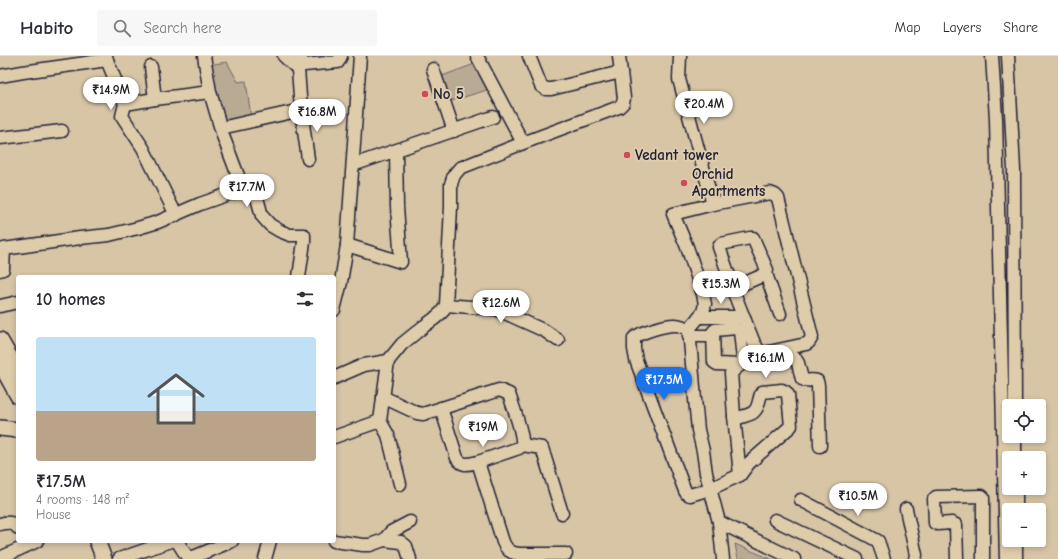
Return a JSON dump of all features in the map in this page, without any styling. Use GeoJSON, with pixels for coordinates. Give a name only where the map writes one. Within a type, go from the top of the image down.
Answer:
{"type":"FeatureCollection","features":[{"type":"Feature","properties":{"kind":"main road"},"geometry":{"type":"LineString","coordinates":[[0,340],[12,363],[16,385]]}},
{"type":"Feature","properties":{"kind":"main road"},"geometry":{"type":"LineString","coordinates":[[0,428],[16,430]]}},
{"type":"Feature","properties":{"kind":"main road"},"geometry":{"type":"LineString","coordinates":[[88,543],[93,559]]}},
{"type":"Feature","properties":{"kind":"main road"},"geometry":{"type":"LineString","coordinates":[[98,543],[104,559]]}},
{"type":"Feature","properties":{"kind":"street"},"geometry":{"type":"LineString","coordinates":[[204,56],[210,92],[243,189]]}},
{"type":"Feature","properties":{"kind":"street"},"geometry":{"type":"LineString","coordinates":[[284,56],[298,69],[301,110],[308,159]]}},
{"type":"Feature","properties":{"kind":"street"},"geometry":{"type":"LineString","coordinates":[[301,56],[301,62],[304,65],[338,62],[341,56]]}},
{"type":"Feature","properties":{"kind":"street"},"geometry":{"type":"LineString","coordinates":[[336,302],[347,245],[360,56]]}},
{"type":"Feature","properties":{"kind":"street"},"geometry":{"type":"LineString","coordinates":[[477,56],[523,143]]}},
{"type":"Feature","properties":{"kind":"street"},"geometry":{"type":"LineString","coordinates":[[529,56],[541,86],[546,90],[621,72]]}},
{"type":"Feature","properties":{"kind":"street"},"geometry":{"type":"LineString","coordinates":[[400,484],[388,435],[380,421],[388,361],[402,344],[438,316],[446,305],[451,184],[454,175],[460,168],[620,107],[624,98],[619,56]]}},
{"type":"Feature","properties":{"kind":"street"},"geometry":{"type":"LineString","coordinates":[[680,56],[679,79],[713,204]]}},
{"type":"Feature","properties":{"kind":"street"},"geometry":{"type":"LineString","coordinates":[[992,56],[996,119],[1006,559]]}},
{"type":"Feature","properties":{"kind":"street"},"geometry":{"type":"LineString","coordinates":[[1008,56],[1014,170],[1015,399]]}},
{"type":"Feature","properties":{"kind":"street"},"geometry":{"type":"LineString","coordinates":[[0,76],[107,58],[125,104],[122,116],[143,148],[176,215]]}},
{"type":"Feature","properties":{"kind":"street"},"geometry":{"type":"LineString","coordinates":[[151,67],[155,99]]}},
{"type":"Feature","properties":{"kind":"street"},"geometry":{"type":"LineString","coordinates":[[433,69],[454,130]]}},
{"type":"Feature","properties":{"kind":"street"},"geometry":{"type":"LineString","coordinates":[[125,104],[210,92]]}},
{"type":"Feature","properties":{"kind":"street"},"geometry":{"type":"LineString","coordinates":[[221,128],[301,110]]}},
{"type":"Feature","properties":{"kind":"street"},"geometry":{"type":"LineString","coordinates":[[353,165],[493,117]]}},
{"type":"Feature","properties":{"kind":"street"},"geometry":{"type":"LineString","coordinates":[[0,138],[62,131]]}},
{"type":"Feature","properties":{"kind":"street"},"geometry":{"type":"LineString","coordinates":[[347,245],[401,262],[397,207],[396,151]]}},
{"type":"Feature","properties":{"kind":"street"},"geometry":{"type":"LineString","coordinates":[[0,270],[3,269],[4,249],[109,235],[138,228],[158,222],[200,204],[243,189],[256,194],[262,216],[270,225],[290,235],[304,235],[299,275]]}},
{"type":"Feature","properties":{"kind":"street"},"geometry":{"type":"LineString","coordinates":[[723,559],[719,522],[706,473],[706,465],[698,424],[689,333],[703,312],[705,304],[687,247],[673,214],[713,204],[770,193],[775,194],[778,198],[812,338],[810,342],[764,353],[759,351],[754,344],[734,293],[719,249],[721,244],[753,238],[767,270],[766,274],[780,314]]}},
{"type":"Feature","properties":{"kind":"street"},"geometry":{"type":"LineString","coordinates":[[734,290],[736,287],[766,274]]}},
{"type":"Feature","properties":{"kind":"street"},"geometry":{"type":"LineString","coordinates":[[0,306],[16,302]]}},
{"type":"Feature","properties":{"kind":"street"},"geometry":{"type":"LineString","coordinates":[[446,305],[496,308],[545,331],[558,340]]}},
{"type":"Feature","properties":{"kind":"street"},"geometry":{"type":"LineString","coordinates":[[699,317],[744,317]]}},
{"type":"Feature","properties":{"kind":"street"},"geometry":{"type":"LineString","coordinates":[[713,336],[689,333],[677,325],[662,327],[640,334],[634,338],[636,360],[687,494],[690,495],[710,489],[740,475],[749,463],[791,426],[788,395],[782,390],[762,392],[758,407],[754,413],[738,418],[734,416]]}},
{"type":"Feature","properties":{"kind":"street"},"geometry":{"type":"LineString","coordinates":[[740,475],[731,373],[741,362],[740,331],[736,328],[715,330],[713,332],[714,362],[717,364],[741,362],[795,358],[798,363],[802,379],[805,381],[814,380],[817,382],[820,446]]}},
{"type":"Feature","properties":{"kind":"street"},"geometry":{"type":"LineString","coordinates":[[336,377],[364,365],[388,361]]}},
{"type":"Feature","properties":{"kind":"street"},"geometry":{"type":"LineString","coordinates":[[383,397],[417,413],[423,414],[441,408],[499,390],[505,392],[509,394],[511,400],[521,433],[522,444],[519,448],[478,462],[465,464],[460,463],[457,458],[441,408]]}},
{"type":"Feature","properties":{"kind":"street"},"geometry":{"type":"LineString","coordinates":[[336,436],[380,421]]}},
{"type":"Feature","properties":{"kind":"street"},"geometry":{"type":"LineString","coordinates":[[522,444],[542,448],[562,513]]}},
{"type":"Feature","properties":{"kind":"street"},"geometry":{"type":"LineString","coordinates":[[478,462],[503,542],[507,549],[512,553],[519,554],[566,554]]}},
{"type":"Feature","properties":{"kind":"street"},"geometry":{"type":"LineString","coordinates":[[957,559],[956,525],[952,523],[935,523],[934,499],[936,497],[983,497],[983,559]]}},
{"type":"Feature","properties":{"kind":"street"},"geometry":{"type":"LineString","coordinates":[[801,500],[878,541],[882,557]]}},
{"type":"Feature","properties":{"kind":"street"},"geometry":{"type":"LineString","coordinates":[[906,509],[916,555],[915,559]]}},
{"type":"Feature","properties":{"kind":"street"},"geometry":{"type":"LineString","coordinates":[[774,520],[857,559]]}},
{"type":"Feature","properties":{"kind":"street"},"geometry":{"type":"LineString","coordinates":[[0,524],[8,522],[16,526]]}},
{"type":"Feature","properties":{"kind":"street"},"geometry":{"type":"LineString","coordinates":[[384,540],[391,532],[410,522]]}},
{"type":"Feature","properties":{"kind":"street"},"geometry":{"type":"LineString","coordinates":[[719,522],[794,559]]}},
{"type":"Feature","properties":{"kind":"street"},"geometry":{"type":"LineString","coordinates":[[336,541],[363,545],[370,545],[384,540],[401,542],[406,546],[410,559]]}},
{"type":"Feature","properties":{"kind":"street"},"geometry":{"type":"LineString","coordinates":[[0,558],[29,543]]}},
{"type":"Feature","properties":{"kind":"street"},"geometry":{"type":"LineString","coordinates":[[119,559],[164,543]]}},
{"type":"Feature","properties":{"kind":"street"},"geometry":{"type":"LineString","coordinates":[[177,543],[188,558],[227,543]]}},
{"type":"Feature","properties":{"kind":"street"},"geometry":{"type":"LineString","coordinates":[[265,559],[269,543]]}},
{"type":"Feature","properties":{"kind":"street"},"geometry":{"type":"LineString","coordinates":[[1016,547],[1016,559]]}},
{"type":"Feature","properties":{"kind":"shaded area"},"geometry":{"type":"Polygon","coordinates":[[[227,62],[238,82],[246,81],[251,118],[223,125],[208,65],[227,62]]]}},
{"type":"Feature","properties":{"kind":"shaded area"},"geometry":{"type":"Polygon","coordinates":[[[480,62],[487,90],[451,101],[442,76],[480,62]]]}},
{"type":"Feature","properties":{"kind":"shaded area"},"geometry":{"type":"Polygon","coordinates":[[[735,544],[771,559],[738,559],[735,544]]]}},
{"type":"Feature","properties":{"kind":"place","name":"No 5"},"geometry":{"type":"Point","coordinates":[425,94]}},
{"type":"Feature","properties":{"kind":"place","name":"Vedant tower"},"geometry":{"type":"Point","coordinates":[627,155]}},
{"type":"Feature","properties":{"kind":"place","name":"Orchid Apartments"},"geometry":{"type":"Point","coordinates":[684,183]}}]}
